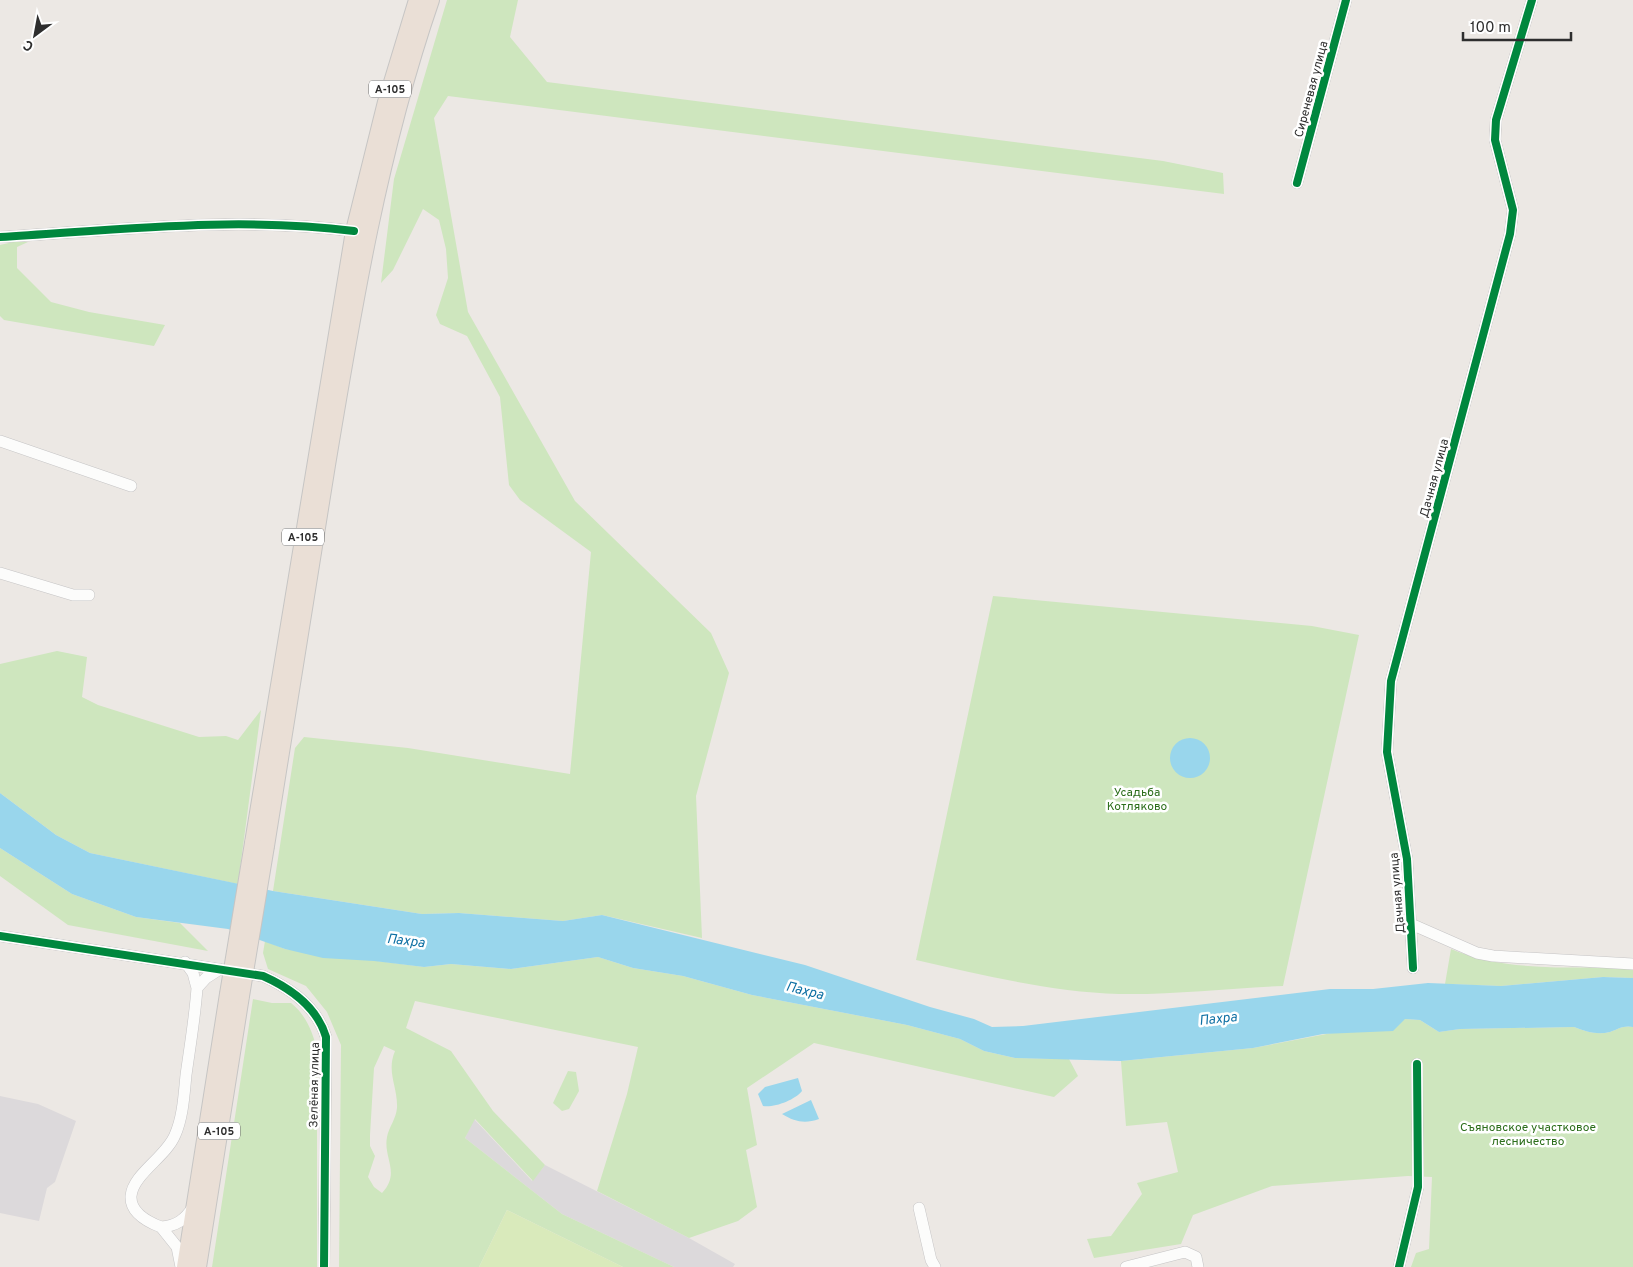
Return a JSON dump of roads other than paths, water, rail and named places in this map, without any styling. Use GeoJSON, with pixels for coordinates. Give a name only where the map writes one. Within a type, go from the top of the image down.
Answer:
{"type":"FeatureCollection","features":[{"type":"Feature","properties":{"kind":"highway","name":"А-105"},"geometry":{"type":"LineString","coordinates":[[260,844],[354,231],[386,102],[417,0]]}},
{"type":"Feature","properties":{"kind":"highway","name":"А-105"},"geometry":{"type":"LineString","coordinates":[[185,1267],[235,995],[348,334],[369,226],[399,103],[431,0]]}},
{"type":"Feature","properties":{"kind":"highway","name":"А-105"},"geometry":{"type":"LineString","coordinates":[[198,1267],[235,995]]}},
{"type":"Feature","properties":{"kind":"street","name":"Сиреневая улица"},"geometry":{"type":"LineString","coordinates":[[1298,183],[1346,0]]}},
{"type":"Feature","properties":{"kind":"street","name":"Дачная улица"},"geometry":{"type":"LineString","coordinates":[[1413,968],[1407,859],[1388,752],[1391,681],[1510,234],[1513,210],[1495,140],[1496,120],[1532,0]]}},
{"type":"Feature","properties":{"kind":"street"},"geometry":{"type":"LineString","coordinates":[[0,237],[194,225],[319,227],[354,231]]}},
{"type":"Feature","properties":{"kind":"street"},"geometry":{"type":"LineString","coordinates":[[0,442],[131,486]]}},
{"type":"Feature","properties":{"kind":"street"},"geometry":{"type":"LineString","coordinates":[[0,573],[73,594],[89,595]]}},
{"type":"Feature","properties":{"kind":"street"},"geometry":{"type":"LineString","coordinates":[[1411,924],[1477,953],[1493,956],[1633,964]]}},
{"type":"Feature","properties":{"kind":"street","name":"Зелёная улица"},"geometry":{"type":"LineString","coordinates":[[0,936],[185,962],[263,976],[290,991],[317,1016],[325,1032],[324,1267]]}},
{"type":"Feature","properties":{"kind":"street"},"geometry":{"type":"LineString","coordinates":[[181,1267],[177,1247],[161,1227],[141,1216],[136,1210],[131,1196],[138,1180],[168,1149],[176,1134],[181,1114],[198,988],[193,973],[185,962]]}},
{"type":"Feature","properties":{"kind":"street"},"geometry":{"type":"LineString","coordinates":[[198,988],[206,978],[220,968]]}},
{"type":"Feature","properties":{"kind":"street"},"geometry":{"type":"LineString","coordinates":[[1399,1267],[1418,1187],[1417,1064]]}},
{"type":"Feature","properties":{"kind":"street"},"geometry":{"type":"LineString","coordinates":[[161,1227],[170,1227],[186,1218],[197,1199]]}},
{"type":"Feature","properties":{"kind":"street"},"geometry":{"type":"LineString","coordinates":[[919,1208],[931,1260],[935,1267]]}},
{"type":"Feature","properties":{"kind":"street"},"geometry":{"type":"LineString","coordinates":[[1126,1267],[1185,1252],[1196,1257],[1198,1267]]}},
{"type":"Feature","properties":{"kind":"water"},"geometry":{"type":"Polygon","coordinates":[[[1194,738],[1201,741],[1207,747],[1210,758],[1209,766],[1201,775],[1194,778],[1186,778],[1179,775],[1171,766],[1170,754],[1173,747],[1182,739],[1194,738]]]}},
{"type":"Feature","properties":{"kind":"water","name":"Пахра"},"geometry":{"type":"Polygon","coordinates":[[[0,793],[56,835],[90,853],[273,891],[422,914],[459,913],[563,921],[602,915],[805,965],[930,1007],[974,1019],[992,1027],[1023,1026],[1330,989],[1373,989],[1428,983],[1501,986],[1603,977],[1633,978],[1633,1027],[1624,1027],[1601,1033],[1588,1032],[1574,1027],[1460,1029],[1439,1032],[1420,1020],[1405,1019],[1393,1031],[1323,1034],[1253,1048],[1121,1061],[1015,1058],[984,1051],[960,1039],[907,1025],[752,995],[683,976],[633,968],[598,957],[511,969],[451,964],[424,967],[374,961],[323,958],[285,949],[228,929],[136,917],[72,894],[0,848],[0,793]]]}},
{"type":"Feature","properties":{"kind":"water"},"geometry":{"type":"Polygon","coordinates":[[[798,1078],[802,1091],[799,1094],[778,1105],[763,1106],[758,1094],[765,1087],[798,1078]]]}},
{"type":"Feature","properties":{"kind":"water"},"geometry":{"type":"Polygon","coordinates":[[[811,1100],[819,1119],[800,1121],[782,1114],[811,1100]]]}},
{"type":"Feature","properties":{"kind":"park label","name":"Усадьба Котляково"},"geometry":{"type":"Point","coordinates":[1137,799]}},
{"type":"Feature","properties":{"kind":"park label","name":"Съяновское участковое лесничество"},"geometry":{"type":"Point","coordinates":[1528,1134]}}]}
